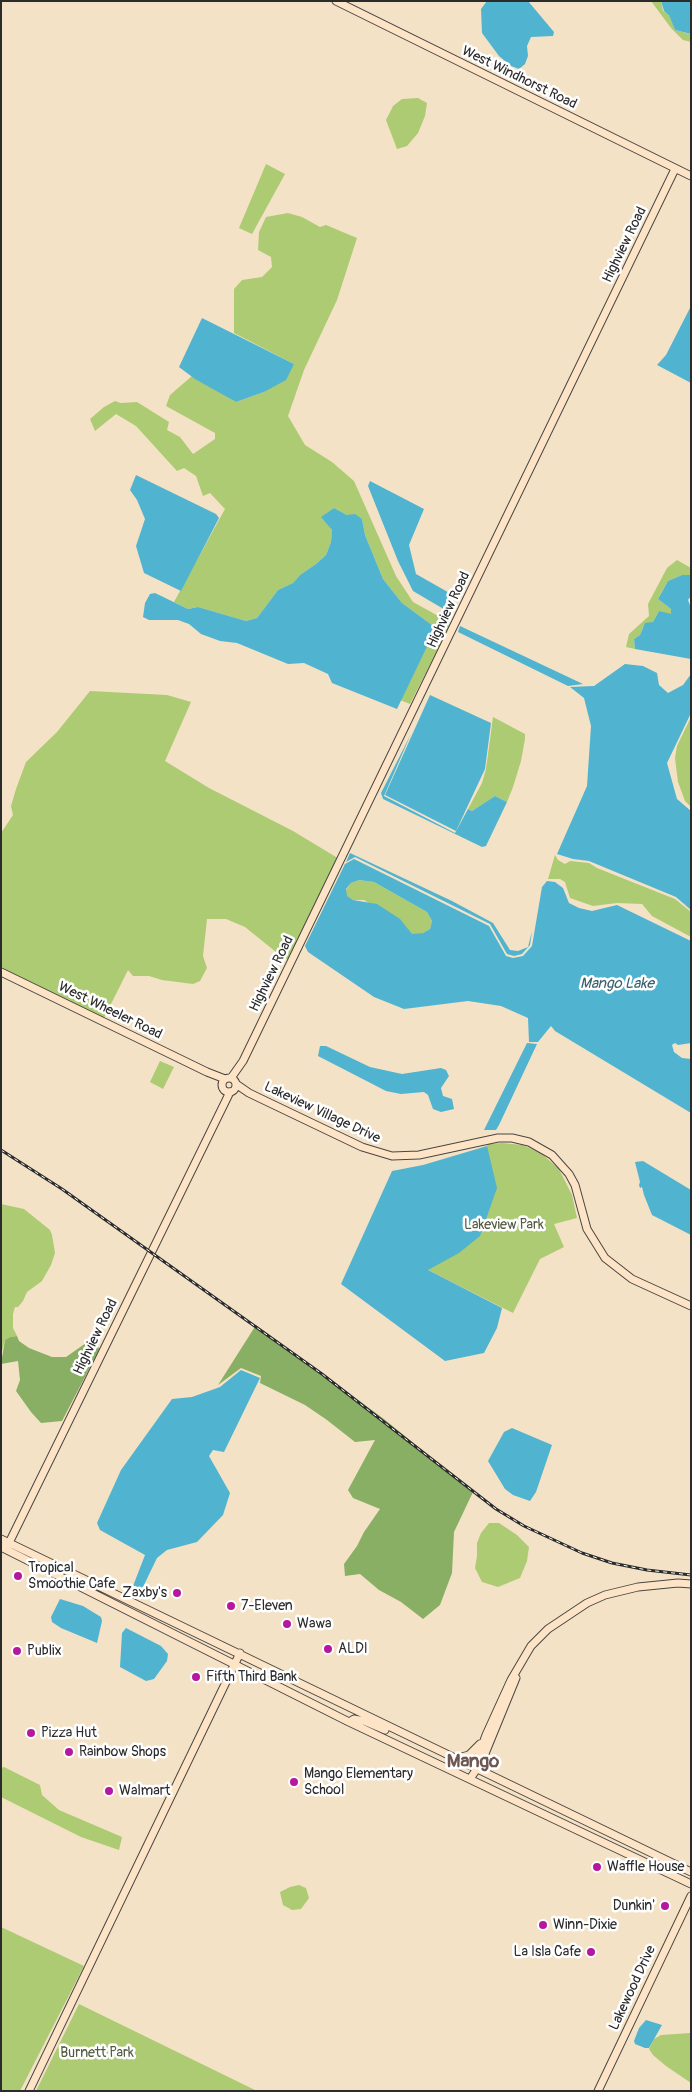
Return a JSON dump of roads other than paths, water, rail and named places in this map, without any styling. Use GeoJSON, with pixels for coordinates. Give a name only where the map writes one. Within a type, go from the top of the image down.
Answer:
{"type":"FeatureCollection","features":[{"type":"Feature","properties":{"kind":"street","name":"West Windhorst Road"},"geometry":{"type":"LineString","coordinates":[[336,1],[691,176]]}},
{"type":"Feature","properties":{"kind":"street","name":"Highview Road"},"geometry":{"type":"LineString","coordinates":[[232,1081],[244,1061],[675,169]]}},
{"type":"Feature","properties":{"kind":"street","name":"West Wheeler Road"},"geometry":{"type":"LineString","coordinates":[[1,972],[207,1072],[232,1081]]}},
{"type":"Feature","properties":{"kind":"street","name":"West Wheeler Road"},"geometry":{"type":"LineString","coordinates":[[207,1072],[227,1090]]}},
{"type":"Feature","properties":{"kind":"street"},"geometry":{"type":"LineString","coordinates":[[227,1090],[232,1081]]}},
{"type":"Feature","properties":{"kind":"street"},"geometry":{"type":"LineString","coordinates":[[227,1090],[232,1081]]}},
{"type":"Feature","properties":{"kind":"street","name":"Lakeview Village Drive"},"geometry":{"type":"LineString","coordinates":[[232,1081],[249,1093],[362,1147],[392,1156],[419,1156],[498,1138],[520,1140],[542,1148],[561,1164],[569,1174],[587,1229],[605,1258],[632,1279],[691,1306]]}},
{"type":"Feature","properties":{"kind":"street","name":"Highview Road"},"geometry":{"type":"LineString","coordinates":[[5,1547],[221,1108],[227,1090]]}},
{"type":"Feature","properties":{"kind":"street","name":"Lakeview Village Drive"},"geometry":{"type":"LineString","coordinates":[[227,1090],[249,1093]]}},
{"type":"Feature","properties":{"kind":"street"},"geometry":{"type":"LineString","coordinates":[[1,1539],[5,1547],[349,1722],[691,1884]]}},
{"type":"Feature","properties":{"kind":"street"},"geometry":{"type":"LineString","coordinates":[[5,1547],[240,1653],[402,1734],[691,1872]]}},
{"type":"Feature","properties":{"kind":"street"},"geometry":{"type":"LineString","coordinates":[[475,1769],[476,1760],[510,1680],[531,1646],[548,1629],[587,1603],[605,1595],[638,1587],[678,1583],[691,1584]]}},
{"type":"Feature","properties":{"kind":"street"},"geometry":{"type":"LineString","coordinates":[[29,2091],[240,1653]]}},
{"type":"Feature","properties":{"kind":"street"},"geometry":{"type":"LineString","coordinates":[[470,1779],[482,1761],[515,1681],[516,1673]]}},
{"type":"Feature","properties":{"kind":"street"},"geometry":{"type":"LineString","coordinates":[[349,1722],[354,1719],[364,1721],[393,1734],[402,1734]]}},
{"type":"Feature","properties":{"kind":"street"},"geometry":{"type":"LineString","coordinates":[[454,1759],[468,1755],[476,1749],[486,1735]]}},
{"type":"Feature","properties":{"kind":"street","name":"Lakewood Drive"},"geometry":{"type":"LineString","coordinates":[[598,2091],[691,1896]]}},
{"type":"Feature","properties":{"kind":"water"},"geometry":{"type":"Polygon","coordinates":[[[487,1],[528,1],[554,32],[553,36],[531,37],[527,46],[528,56],[525,64],[519,69],[511,66],[499,56],[482,33],[481,9],[487,1]]]}},
{"type":"Feature","properties":{"kind":"water"},"geometry":{"type":"Polygon","coordinates":[[[661,1],[691,1],[691,34],[675,30],[669,15],[664,11],[661,1]]]}},
{"type":"Feature","properties":{"kind":"water"},"geometry":{"type":"Polygon","coordinates":[[[691,306],[691,383],[657,365],[666,355],[691,306]]]}},
{"type":"Feature","properties":{"kind":"water"},"geometry":{"type":"Polygon","coordinates":[[[202,318],[294,364],[286,380],[264,392],[236,402],[195,379],[179,367],[202,318]]]}},
{"type":"Feature","properties":{"kind":"water"},"geometry":{"type":"Polygon","coordinates":[[[136,475],[216,514],[219,518],[181,591],[144,573],[136,546],[145,519],[137,500],[130,490],[136,475]]]}},
{"type":"Feature","properties":{"kind":"water"},"geometry":{"type":"Polygon","coordinates":[[[370,481],[424,509],[409,545],[416,574],[453,595],[447,611],[413,591],[398,561],[368,486],[370,481]]]}},
{"type":"Feature","properties":{"kind":"water"},"geometry":{"type":"Polygon","coordinates":[[[334,508],[347,515],[355,514],[362,519],[365,535],[383,579],[402,603],[436,628],[397,709],[332,683],[328,674],[304,663],[288,664],[237,643],[220,641],[201,634],[189,624],[178,620],[149,620],[143,617],[145,603],[150,594],[155,593],[188,609],[198,607],[246,621],[257,618],[278,590],[293,583],[300,575],[326,555],[331,542],[332,530],[321,517],[334,508]]]}},
{"type":"Feature","properties":{"kind":"water"},"geometry":{"type":"Polygon","coordinates":[[[682,575],[691,575],[691,596],[688,600],[691,608],[691,659],[635,649],[634,639],[640,635],[645,623],[653,622],[659,611],[671,614],[671,609],[658,599],[668,581],[682,575]]]}},
{"type":"Feature","properties":{"kind":"water"},"geometry":{"type":"Polygon","coordinates":[[[460,626],[583,684],[568,686],[458,632],[460,626]]]}},
{"type":"Feature","properties":{"kind":"water"},"geometry":{"type":"Polygon","coordinates":[[[625,664],[643,666],[657,673],[659,685],[668,693],[683,685],[691,674],[691,713],[667,763],[677,799],[691,811],[691,910],[676,897],[589,861],[557,854],[587,786],[591,726],[584,698],[570,687],[594,686],[625,664]]]}},
{"type":"Feature","properties":{"kind":"water"},"geometry":{"type":"Polygon","coordinates":[[[430,695],[491,723],[485,769],[456,831],[385,795],[430,695]]]}},
{"type":"Feature","properties":{"kind":"water"},"geometry":{"type":"Polygon","coordinates":[[[411,734],[384,796],[455,833],[468,809],[472,811],[495,796],[507,802],[486,846],[482,847],[383,799],[381,793],[411,734]]]}},
{"type":"Feature","properties":{"kind":"water"},"geometry":{"type":"Polygon","coordinates":[[[350,853],[452,901],[493,923],[510,950],[518,951],[528,947],[532,931],[530,945],[522,954],[514,956],[507,954],[490,924],[355,857],[346,862],[350,853]]]}},
{"type":"Feature","properties":{"kind":"water","name":"Mango Lake"},"geometry":{"type":"Polygon","coordinates":[[[354,859],[489,926],[506,956],[513,958],[523,956],[532,946],[542,887],[547,881],[555,882],[563,888],[569,903],[579,908],[592,911],[617,905],[691,941],[691,1043],[678,1045],[675,1043],[672,1045],[674,1052],[682,1058],[691,1059],[691,1113],[555,1031],[551,1026],[538,1042],[529,1042],[528,1018],[501,1006],[468,1001],[404,1009],[374,997],[308,952],[305,946],[345,864],[354,859]],[[359,880],[351,883],[346,889],[347,896],[353,900],[377,904],[400,919],[412,934],[423,933],[430,929],[432,921],[427,912],[374,882],[359,880]]]}},
{"type":"Feature","properties":{"kind":"water"},"geometry":{"type":"Polygon","coordinates":[[[527,1043],[537,1044],[499,1125],[496,1130],[484,1130],[527,1043]]]}},
{"type":"Feature","properties":{"kind":"water"},"geometry":{"type":"Polygon","coordinates":[[[320,1046],[326,1046],[370,1067],[402,1074],[441,1068],[446,1070],[449,1076],[441,1088],[443,1096],[452,1099],[454,1109],[441,1112],[433,1109],[428,1095],[424,1092],[401,1094],[386,1091],[318,1056],[320,1046]]]}},
{"type":"Feature","properties":{"kind":"water"},"geometry":{"type":"Polygon","coordinates":[[[487,1146],[497,1188],[480,1236],[459,1253],[428,1270],[502,1308],[497,1328],[484,1353],[445,1361],[341,1284],[392,1171],[423,1165],[487,1146]]]}},
{"type":"Feature","properties":{"kind":"water"},"geometry":{"type":"Polygon","coordinates":[[[643,1161],[691,1190],[691,1235],[652,1215],[642,1187],[640,1188],[639,1185],[635,1162],[643,1161]]]}},
{"type":"Feature","properties":{"kind":"water"},"geometry":{"type":"Polygon","coordinates":[[[241,1370],[260,1378],[224,1452],[213,1450],[209,1456],[230,1493],[223,1515],[197,1542],[167,1550],[157,1558],[142,1589],[138,1587],[137,1590],[136,1586],[133,1586],[145,1555],[100,1530],[97,1523],[121,1470],[172,1399],[192,1397],[220,1387],[241,1370]]]}},
{"type":"Feature","properties":{"kind":"water"},"geometry":{"type":"Polygon","coordinates":[[[512,1428],[552,1445],[536,1492],[530,1501],[513,1495],[505,1489],[488,1461],[504,1432],[512,1428]]]}},
{"type":"Feature","properties":{"kind":"water"},"geometry":{"type":"Polygon","coordinates":[[[60,1599],[83,1606],[101,1617],[102,1621],[97,1643],[61,1628],[52,1622],[51,1617],[60,1599]]]}},
{"type":"Feature","properties":{"kind":"water"},"geometry":{"type":"Polygon","coordinates":[[[126,1628],[161,1646],[168,1654],[167,1661],[154,1679],[146,1681],[120,1667],[122,1633],[126,1628]]]}},
{"type":"Feature","properties":{"kind":"water"},"geometry":{"type":"Polygon","coordinates":[[[646,2020],[662,2025],[649,2048],[635,2044],[634,2041],[639,2028],[646,2020]]]}},
{"type":"Feature","properties":{"kind":"railway"},"geometry":{"type":"LineString","coordinates":[[1,1150],[62,1189],[322,1374],[496,1509],[524,1526],[582,1553],[612,1563],[647,1570],[691,1575]]}},
{"type":"Feature","properties":{"kind":"place","name":"Tropical Smoothie Cafe"},"geometry":{"type":"Point","coordinates":[18,1576]}},
{"type":"Feature","properties":{"kind":"place","name":"Zaxby's"},"geometry":{"type":"Point","coordinates":[177,1593]}},
{"type":"Feature","properties":{"kind":"place","name":"7-Eleven"},"geometry":{"type":"Point","coordinates":[231,1606]}},
{"type":"Feature","properties":{"kind":"place","name":"Wawa"},"geometry":{"type":"Point","coordinates":[287,1624]}},
{"type":"Feature","properties":{"kind":"place","name":"ALDI"},"geometry":{"type":"Point","coordinates":[328,1649]}},
{"type":"Feature","properties":{"kind":"place","name":"Publix"},"geometry":{"type":"Point","coordinates":[17,1651]}},
{"type":"Feature","properties":{"kind":"place","name":"Fifth Third Bank"},"geometry":{"type":"Point","coordinates":[196,1677]}},
{"type":"Feature","properties":{"kind":"place","name":"Pizza Hut"},"geometry":{"type":"Point","coordinates":[31,1733]}},
{"type":"Feature","properties":{"kind":"place","name":"Rainbow Shops"},"geometry":{"type":"Point","coordinates":[69,1752]}},
{"type":"Feature","properties":{"kind":"place","name":"Mango Elementary School"},"geometry":{"type":"Point","coordinates":[294,1782]}},
{"type":"Feature","properties":{"kind":"place","name":"Walmart"},"geometry":{"type":"Point","coordinates":[109,1791]}},
{"type":"Feature","properties":{"kind":"place","name":"Waffle House"},"geometry":{"type":"Point","coordinates":[597,1867]}},
{"type":"Feature","properties":{"kind":"place","name":"Dunkin'"},"geometry":{"type":"Point","coordinates":[665,1906]}},
{"type":"Feature","properties":{"kind":"place","name":"Winn-Dixie"},"geometry":{"type":"Point","coordinates":[543,1925]}},
{"type":"Feature","properties":{"kind":"place","name":"La Isla Cafe"},"geometry":{"type":"Point","coordinates":[591,1952]}},
{"type":"Feature","properties":{"kind":"district","name":"Mango"},"geometry":{"type":"Point","coordinates":[473,1762]}},
{"type":"Feature","properties":{"kind":"park label","name":"Lakeview Park"},"geometry":{"type":"Point","coordinates":[504,1225]}},
{"type":"Feature","properties":{"kind":"park label","name":"Burnett Park"},"geometry":{"type":"Point","coordinates":[97,2053]}}]}
